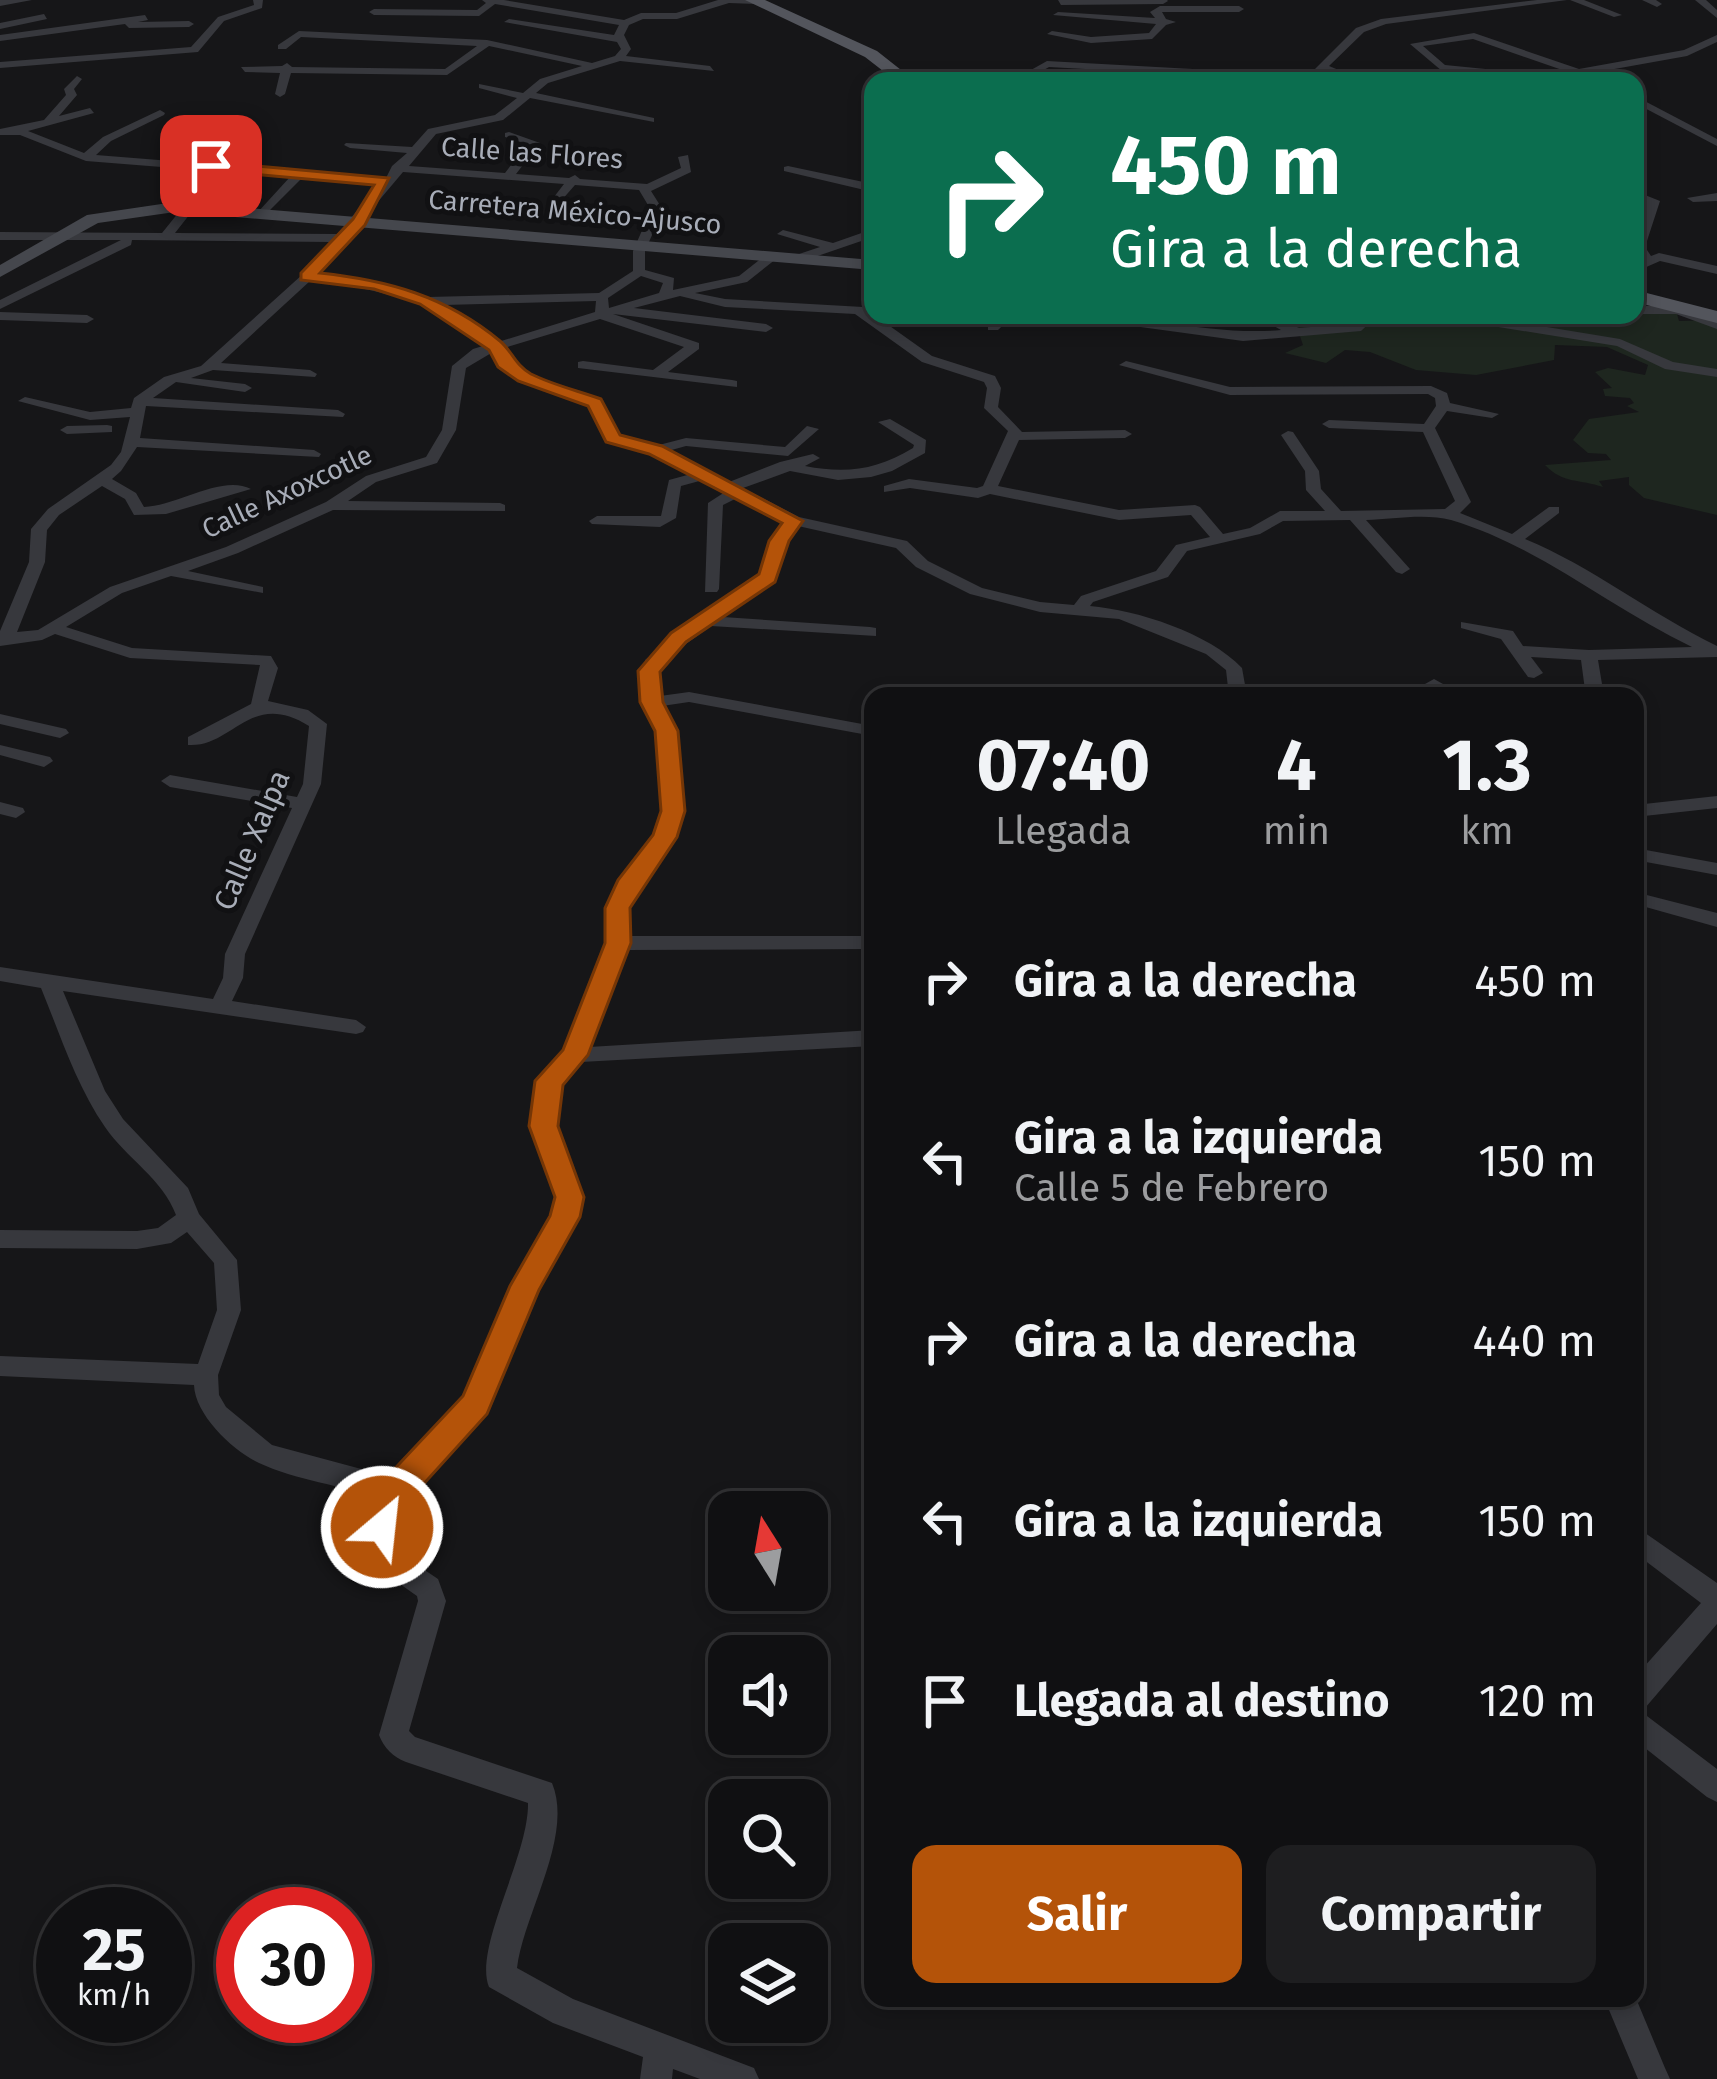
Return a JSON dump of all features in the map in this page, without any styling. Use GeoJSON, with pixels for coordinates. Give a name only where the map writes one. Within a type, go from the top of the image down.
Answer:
{"type":"FeatureCollection","features":[{"type":"Feature","properties":{"kind":"main road"},"geometry":{"type":"LineString","coordinates":[[754,1],[871,54],[895,72]]}},
{"type":"Feature","properties":{"kind":"main road","name":"Carretera México-Ajusco"},"geometry":{"type":"LineString","coordinates":[[0,272],[57,238],[118,211],[187,208],[864,265]]}},
{"type":"Feature","properties":{"kind":"main road"},"geometry":{"type":"LineString","coordinates":[[1644,299],[1717,321]]}},
{"type":"Feature","properties":{"kind":"street"},"geometry":{"type":"LineString","coordinates":[[0,3],[27,0]]}},
{"type":"Feature","properties":{"kind":"street"},"geometry":{"type":"LineString","coordinates":[[374,12],[479,13],[490,1],[625,23],[653,14],[677,16],[728,0],[754,1]]}},
{"type":"Feature","properties":{"kind":"street"},"geometry":{"type":"LineString","coordinates":[[1450,0],[1469,10]]}},
{"type":"Feature","properties":{"kind":"street"},"geometry":{"type":"LineString","coordinates":[[1317,72],[1370,25],[1418,14],[1562,0]]}},
{"type":"Feature","properties":{"kind":"street"},"geometry":{"type":"LineString","coordinates":[[1575,0],[1617,15]]}},
{"type":"Feature","properties":{"kind":"street"},"geometry":{"type":"LineString","coordinates":[[1700,0],[1717,15]]}},
{"type":"Feature","properties":{"kind":"street"},"geometry":{"type":"LineString","coordinates":[[215,10],[259,2]]}},
{"type":"Feature","properties":{"kind":"street"},"geometry":{"type":"LineString","coordinates":[[194,50],[220,19],[259,2]]}},
{"type":"Feature","properties":{"kind":"street"},"geometry":{"type":"LineString","coordinates":[[1163,22],[1155,11],[1164,3]]}},
{"type":"Feature","properties":{"kind":"street"},"geometry":{"type":"LineString","coordinates":[[1060,9],[1164,3],[1239,9]]}},
{"type":"Feature","properties":{"kind":"street"},"geometry":{"type":"LineString","coordinates":[[1060,9],[1163,22],[1201,21]]}},
{"type":"Feature","properties":{"kind":"street"},"geometry":{"type":"LineString","coordinates":[[0,26],[44,17]]}},
{"type":"Feature","properties":{"kind":"street"},"geometry":{"type":"LineString","coordinates":[[110,26],[145,17]]}},
{"type":"Feature","properties":{"kind":"street"},"geometry":{"type":"LineString","coordinates":[[509,22],[710,69]]}},
{"type":"Feature","properties":{"kind":"street"},"geometry":{"type":"LineString","coordinates":[[1052,34],[1091,40],[1150,38],[1163,22]]}},
{"type":"Feature","properties":{"kind":"street"},"geometry":{"type":"LineString","coordinates":[[621,48],[625,23]]}},
{"type":"Feature","properties":{"kind":"street"},"geometry":{"type":"LineString","coordinates":[[0,38],[110,26],[189,24]]}},
{"type":"Feature","properties":{"kind":"street"},"geometry":{"type":"LineString","coordinates":[[472,54],[282,46],[298,34],[487,43],[595,65]]}},
{"type":"Feature","properties":{"kind":"street"},"geometry":{"type":"LineString","coordinates":[[1489,72],[1442,68],[1415,44],[1474,36],[1556,72]]}},
{"type":"Feature","properties":{"kind":"street"},"geometry":{"type":"LineString","coordinates":[[1603,72],[1687,53],[1717,38]]}},
{"type":"Feature","properties":{"kind":"street"},"geometry":{"type":"LineString","coordinates":[[1038,72],[1047,64],[1079,59],[1091,40]]}},
{"type":"Feature","properties":{"kind":"street"},"geometry":{"type":"LineString","coordinates":[[245,69],[287,66],[447,72],[487,43]]}},
{"type":"Feature","properties":{"kind":"street"},"geometry":{"type":"LineString","coordinates":[[49,57],[65,46]]}},
{"type":"Feature","properties":{"kind":"street"},"geometry":{"type":"LineString","coordinates":[[210,366],[344,238],[384,181],[432,131],[499,118],[551,77],[595,65],[621,48],[714,56]]}},
{"type":"Feature","properties":{"kind":"street"},"geometry":{"type":"LineString","coordinates":[[0,65],[49,57],[194,50],[210,57]]}},
{"type":"Feature","properties":{"kind":"street"},"geometry":{"type":"LineString","coordinates":[[1047,64],[1193,72]]}},
{"type":"Feature","properties":{"kind":"street"},"geometry":{"type":"LineString","coordinates":[[280,94],[287,66]]}},
{"type":"Feature","properties":{"kind":"street"},"geometry":{"type":"LineString","coordinates":[[1322,67],[1336,72]]}},
{"type":"Feature","properties":{"kind":"street"},"geometry":{"type":"LineString","coordinates":[[351,90],[357,68]]}},
{"type":"Feature","properties":{"kind":"street"},"geometry":{"type":"LineString","coordinates":[[48,122],[72,95],[69,89],[77,80]]}},
{"type":"Feature","properties":{"kind":"street"},"geometry":{"type":"LineString","coordinates":[[483,86],[650,119]]}},
{"type":"Feature","properties":{"kind":"street"},"geometry":{"type":"LineString","coordinates":[[1644,104],[1717,143]]}},
{"type":"Feature","properties":{"kind":"street"},"geometry":{"type":"LineString","coordinates":[[6,132],[90,111]]}},
{"type":"Feature","properties":{"kind":"street"},"geometry":{"type":"LineString","coordinates":[[86,158],[106,139],[160,113]]}},
{"type":"Feature","properties":{"kind":"street"},"geometry":{"type":"LineString","coordinates":[[6,132],[86,158],[384,181]]}},
{"type":"Feature","properties":{"kind":"street"},"geometry":{"type":"LineString","coordinates":[[509,135],[534,143],[511,173]]}},
{"type":"Feature","properties":{"kind":"street"},"geometry":{"type":"LineString","coordinates":[[350,145],[411,150]]}},
{"type":"Feature","properties":{"kind":"street"},"geometry":{"type":"LineString","coordinates":[[646,189],[680,177],[687,170],[684,157]]}},
{"type":"Feature","properties":{"kind":"street"},"geometry":{"type":"LineString","coordinates":[[165,238],[221,167]]}},
{"type":"Feature","properties":{"kind":"street","name":"Calle las Flores"},"geometry":{"type":"LineString","coordinates":[[396,168],[583,174],[646,189],[657,210],[643,244],[639,272]]}},
{"type":"Feature","properties":{"kind":"street"},"geometry":{"type":"LineString","coordinates":[[788,169],[864,186]]}},
{"type":"Feature","properties":{"kind":"street"},"geometry":{"type":"LineString","coordinates":[[263,213],[300,174]]}},
{"type":"Feature","properties":{"kind":"street"},"geometry":{"type":"LineString","coordinates":[[553,206],[583,174]]}},
{"type":"Feature","properties":{"kind":"street"},"geometry":{"type":"LineString","coordinates":[[1693,198],[1717,197]]}},
{"type":"Feature","properties":{"kind":"street"},"geometry":{"type":"LineString","coordinates":[[1644,198],[1654,201],[1644,234]]}},
{"type":"Feature","properties":{"kind":"street"},"geometry":{"type":"LineString","coordinates":[[0,236],[292,234],[344,238]]}},
{"type":"Feature","properties":{"kind":"street"},"geometry":{"type":"LineString","coordinates":[[783,234],[836,247]]}},
{"type":"Feature","properties":{"kind":"street"},"geometry":{"type":"LineString","coordinates":[[800,258],[864,236]]}},
{"type":"Feature","properties":{"kind":"street"},"geometry":{"type":"LineString","coordinates":[[0,305],[139,238]]}},
{"type":"Feature","properties":{"kind":"street","name":"Calle Axoxcotle"},"geometry":{"type":"LineString","coordinates":[[1,640],[55,629],[116,590],[331,505],[371,479],[432,460],[449,430],[459,366],[497,347],[755,273],[772,256]]}},
{"type":"Feature","properties":{"kind":"street"},"geometry":{"type":"LineString","coordinates":[[1644,263],[1666,257],[1717,270]]}},
{"type":"Feature","properties":{"kind":"street"},"geometry":{"type":"LineString","coordinates":[[426,301],[602,297],[639,272],[670,281],[664,296]]}},
{"type":"Feature","properties":{"kind":"street"},"geometry":{"type":"LineString","coordinates":[[307,277],[376,284],[426,301],[497,347],[505,363],[524,377],[595,403],[613,438],[656,450],[794,521],[901,544],[938,574],[1005,600],[1122,614],[1212,650],[1234,668],[1237,687]]}},
{"type":"Feature","properties":{"kind":"street"},"geometry":{"type":"LineString","coordinates":[[686,295],[725,302],[834,305],[864,314]]}},
{"type":"Feature","properties":{"kind":"street"},"geometry":{"type":"LineString","coordinates":[[602,297],[610,313],[694,346],[655,375]]}},
{"type":"Feature","properties":{"kind":"street"},"geometry":{"type":"LineString","coordinates":[[1644,309],[1668,306]]}},
{"type":"Feature","properties":{"kind":"street"},"geometry":{"type":"LineString","coordinates":[[610,313],[766,328]]}},
{"type":"Feature","properties":{"kind":"street"},"geometry":{"type":"LineString","coordinates":[[0,316],[87,319]]}},
{"type":"Feature","properties":{"kind":"street"},"geometry":{"type":"LineString","coordinates":[[884,324],[927,359],[989,379],[991,408],[1014,426],[1015,436],[988,489],[978,494],[909,483],[890,489]]}},
{"type":"Feature","properties":{"kind":"street"},"geometry":{"type":"LineString","coordinates":[[993,327],[996,324]]}},
{"type":"Feature","properties":{"kind":"street"},"geometry":{"type":"LineString","coordinates":[[1148,324],[1243,337],[1364,324]]}},
{"type":"Feature","properties":{"kind":"street"},"geometry":{"type":"LineString","coordinates":[[1280,324],[1298,333]]}},
{"type":"Feature","properties":{"kind":"street"},"geometry":{"type":"LineString","coordinates":[[1503,324],[1619,343],[1670,366],[1717,373]]}},
{"type":"Feature","properties":{"kind":"street"},"geometry":{"type":"LineString","coordinates":[[583,365],[733,384]]}},
{"type":"Feature","properties":{"kind":"street"},"geometry":{"type":"LineString","coordinates":[[1126,365],[1230,391],[1431,391],[1442,396],[1443,406],[1429,428]]}},
{"type":"Feature","properties":{"kind":"street"},"geometry":{"type":"LineString","coordinates":[[1,640],[37,562],[36,536],[42,524],[104,482],[137,421],[169,380],[210,366],[310,374]]}},
{"type":"Feature","properties":{"kind":"street"},"geometry":{"type":"LineString","coordinates":[[169,380],[245,388]]}},
{"type":"Feature","properties":{"kind":"street"},"geometry":{"type":"LineString","coordinates":[[25,401],[314,454]]}},
{"type":"Feature","properties":{"kind":"street"},"geometry":{"type":"LineString","coordinates":[[1443,406],[1492,414]]}},
{"type":"Feature","properties":{"kind":"street"},"geometry":{"type":"LineString","coordinates":[[67,430],[137,421],[338,414]]}},
{"type":"Feature","properties":{"kind":"street"},"geometry":{"type":"LineString","coordinates":[[785,465],[856,478],[894,468],[920,450],[921,443],[884,422]]}},
{"type":"Feature","properties":{"kind":"street"},"geometry":{"type":"LineString","coordinates":[[1329,424],[1429,428]]}},
{"type":"Feature","properties":{"kind":"street"},"geometry":{"type":"LineString","coordinates":[[1429,428],[1461,488],[1463,502],[1449,514]]}},
{"type":"Feature","properties":{"kind":"street"},"geometry":{"type":"LineString","coordinates":[[656,450],[686,442],[788,452],[812,429]]}},
{"type":"Feature","properties":{"kind":"street"},"geometry":{"type":"LineString","coordinates":[[1015,436],[1125,434]]}},
{"type":"Feature","properties":{"kind":"street"},"geometry":{"type":"LineString","coordinates":[[1288,435],[1312,471],[1315,490],[1402,569]]}},
{"type":"Feature","properties":{"kind":"street"},"geometry":{"type":"LineString","coordinates":[[711,589],[716,503],[785,465],[813,458]]}},
{"type":"Feature","properties":{"kind":"street"},"geometry":{"type":"LineString","coordinates":[[597,521],[660,522],[668,518],[674,483],[703,476]]}},
{"type":"Feature","properties":{"kind":"street"},"geometry":{"type":"LineString","coordinates":[[104,482],[130,496],[139,512],[165,514],[218,490],[244,489]]}},
{"type":"Feature","properties":{"kind":"street"},"geometry":{"type":"LineString","coordinates":[[988,489],[1119,515],[1195,510],[1217,536]]}},
{"type":"Feature","properties":{"kind":"street"},"geometry":{"type":"LineString","coordinates":[[331,505],[500,508]]}},
{"type":"Feature","properties":{"kind":"street"},"geometry":{"type":"LineString","coordinates":[[1514,540],[1554,510]]}},
{"type":"Feature","properties":{"kind":"street"},"geometry":{"type":"LineString","coordinates":[[1079,610],[1087,599],[1150,580],[1169,568],[1183,548],[1217,536],[1255,531],[1280,516],[1449,514],[1514,540],[1713,652]]}},
{"type":"Feature","properties":{"kind":"street"},"geometry":{"type":"LineString","coordinates":[[743,2079],[658,2063],[500,1976],[501,1954],[538,1840],[542,1793],[406,1748],[393,1735],[432,1601],[428,1588],[389,1561],[382,1544],[396,1490],[476,1405],[515,1306],[565,1217],[569,1197],[544,1126],[549,1081],[574,1055],[618,943],[617,908],[627,886],[665,837],[673,811],[666,731],[651,702],[653,661],[768,578],[779,541],[794,521]]}},
{"type":"Feature","properties":{"kind":"street"},"geometry":{"type":"LineString","coordinates":[[168,572],[257,590]]}},
{"type":"Feature","properties":{"kind":"street"},"geometry":{"type":"LineString","coordinates":[[0,597],[22,598]]}},
{"type":"Feature","properties":{"kind":"street"},"geometry":{"type":"LineString","coordinates":[[704,621],[870,632]]}},
{"type":"Feature","properties":{"kind":"street"},"geometry":{"type":"LineString","coordinates":[[1467,625],[1503,633],[1534,673]]}},
{"type":"Feature","properties":{"kind":"street"},"geometry":{"type":"LineString","coordinates":[[55,629],[130,653],[265,660],[270,668],[262,705],[194,741]]}},
{"type":"Feature","properties":{"kind":"street"},"geometry":{"type":"LineString","coordinates":[[1517,651],[1589,655],[1713,652]]}},
{"type":"Feature","properties":{"kind":"street"},"geometry":{"type":"LineString","coordinates":[[1589,655],[1594,687]]}},
{"type":"Feature","properties":{"kind":"street"},"geometry":{"type":"LineString","coordinates":[[651,702],[689,697],[864,729]]}},
{"type":"Feature","properties":{"kind":"street","name":"Calle Xalpa"},"geometry":{"type":"LineString","coordinates":[[219,1007],[233,978],[235,954],[312,784],[318,724],[262,705]]}},
{"type":"Feature","properties":{"kind":"street"},"geometry":{"type":"LineString","coordinates":[[0,719],[60,733]]}},
{"type":"Feature","properties":{"kind":"street"},"geometry":{"type":"LineString","coordinates":[[0,750],[44,761]]}},
{"type":"Feature","properties":{"kind":"street"},"geometry":{"type":"LineString","coordinates":[[170,781],[303,804]]}},
{"type":"Feature","properties":{"kind":"street"},"geometry":{"type":"LineString","coordinates":[[1644,811],[1717,802]]}},
{"type":"Feature","properties":{"kind":"street"},"geometry":{"type":"LineString","coordinates":[[1644,856],[1717,868]]}},
{"type":"Feature","properties":{"kind":"street"},"geometry":{"type":"LineString","coordinates":[[1666,862],[1645,899],[1717,920]]}},
{"type":"Feature","properties":{"kind":"street"},"geometry":{"type":"LineString","coordinates":[[618,943],[864,943]]}},
{"type":"Feature","properties":{"kind":"street"},"geometry":{"type":"LineString","coordinates":[[0,974],[51,986],[356,1027]]}},
{"type":"Feature","properties":{"kind":"street"},"geometry":{"type":"LineString","coordinates":[[51,986],[95,1093],[115,1125],[180,1194],[189,1219],[225,1260],[229,1310],[206,1375],[207,1395],[217,1415],[264,1454],[396,1490]]}},
{"type":"Feature","properties":{"kind":"street"},"geometry":{"type":"LineString","coordinates":[[574,1055],[864,1039]]}},
{"type":"Feature","properties":{"kind":"street"},"geometry":{"type":"LineString","coordinates":[[0,1239],[137,1240],[163,1237],[189,1219]]}},
{"type":"Feature","properties":{"kind":"street"},"geometry":{"type":"LineString","coordinates":[[0,1366],[206,1375]]}},
{"type":"Feature","properties":{"kind":"street"},"geometry":{"type":"LineString","coordinates":[[1644,1545],[1717,1601],[1644,1687]]}},
{"type":"Feature","properties":{"kind":"street"},"geometry":{"type":"LineString","coordinates":[[1644,1729],[1717,1787]]}},
{"type":"Feature","properties":{"kind":"street"},"geometry":{"type":"LineString","coordinates":[[1624,2007],[1654,2079]]}},
{"type":"Feature","properties":{"kind":"shaded area"},"geometry":{"type":"Polygon","coordinates":[[[1644,306],[1677,314],[1679,321],[1717,320],[1717,515],[1644,498],[1629,485],[1629,477],[1599,481],[1603,487],[1565,478],[1545,465],[1611,460],[1606,454],[1588,453],[1573,440],[1589,419],[1639,412],[1627,406],[1634,403],[1630,398],[1605,396],[1603,389],[1612,388],[1595,372],[1608,368],[1645,375],[1648,365],[1607,347],[1555,345],[1554,360],[1476,375],[1416,370],[1370,352],[1345,350],[1326,363],[1285,353],[1303,345],[1296,324],[1644,324],[1644,306]]]}},
{"type":"Feature","properties":{"kind":"route"},"geometry":{"type":"LineString","coordinates":[[211,166],[384,181],[359,221],[307,277],[400,289],[452,314],[497,347],[505,363],[524,377],[595,403],[613,438],[656,450],[794,521],[779,541],[768,578],[653,661],[651,702],[666,731],[673,811],[665,837],[627,886],[617,908],[618,943],[574,1055],[549,1081],[544,1126],[569,1197],[565,1217],[496,1347],[476,1405],[396,1490],[382,1527]]}}]}
